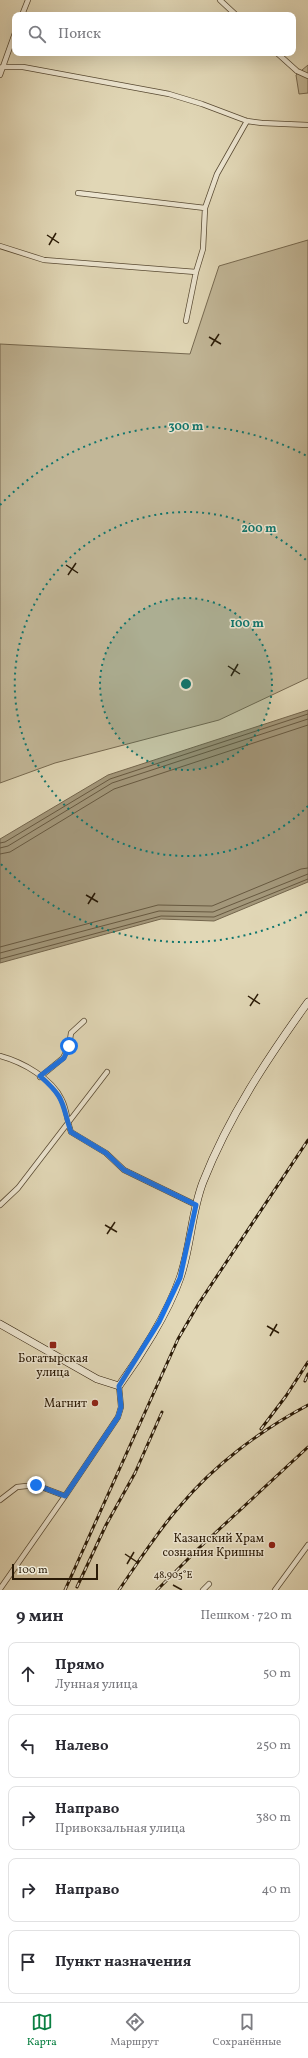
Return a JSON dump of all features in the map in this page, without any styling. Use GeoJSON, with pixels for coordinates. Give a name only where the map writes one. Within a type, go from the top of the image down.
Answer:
{"type":"FeatureCollection","features":[{"type":"Feature","properties":{"kind":"main road"},"geometry":{"type":"LineString","coordinates":[[0,1324],[97,1380],[119,1386],[155,1329],[175,1291],[184,1263],[196,1205],[208,1168],[239,1106],[262,1068],[308,1002]]}},
{"type":"Feature","properties":{"kind":"street"},"geometry":{"type":"LineString","coordinates":[[23,12],[28,0]]}},
{"type":"Feature","properties":{"kind":"street"},"geometry":{"type":"LineString","coordinates":[[220,0],[233,12]]}},
{"type":"Feature","properties":{"kind":"street"},"geometry":{"type":"LineString","coordinates":[[0,75],[12,41]]}},
{"type":"Feature","properties":{"kind":"street"},"geometry":{"type":"LineString","coordinates":[[280,56],[297,71],[308,76]]}},
{"type":"Feature","properties":{"kind":"street"},"geometry":{"type":"LineString","coordinates":[[2,67],[23,67],[170,94],[202,104],[246,121],[308,125]]}},
{"type":"Feature","properties":{"kind":"street"},"geometry":{"type":"LineString","coordinates":[[186,321],[202,249],[205,208],[217,174],[246,121]]}},
{"type":"Feature","properties":{"kind":"street"},"geometry":{"type":"LineString","coordinates":[[78,193],[205,208]]}},
{"type":"Feature","properties":{"kind":"street"},"geometry":{"type":"LineString","coordinates":[[0,246],[44,260],[196,272]]}},
{"type":"Feature","properties":{"kind":"street"},"geometry":{"type":"LineString","coordinates":[[40,1076],[64,1058],[69,1046],[71,1034],[84,1021]]}},
{"type":"Feature","properties":{"kind":"street"},"geometry":{"type":"LineString","coordinates":[[0,1056],[14,1060],[40,1076],[61,1097],[71,1132],[106,1153],[124,1170],[196,1205]]}},
{"type":"Feature","properties":{"kind":"street"},"geometry":{"type":"LineString","coordinates":[[0,1205],[18,1188],[107,1072]]}},
{"type":"Feature","properties":{"kind":"street"},"geometry":{"type":"LineString","coordinates":[[0,1589],[118,1417],[121,1407],[119,1386]]}},
{"type":"Feature","properties":{"kind":"street"},"geometry":{"type":"LineString","coordinates":[[0,1500],[17,1487],[36,1485],[65,1496]]}},
{"type":"Feature","properties":{"kind":"street"},"geometry":{"type":"LineString","coordinates":[[275,1590],[307,1548]]}},
{"type":"Feature","properties":{"kind":"street"},"geometry":{"type":"LineString","coordinates":[[203,1590],[209,1584]]}},
{"type":"Feature","properties":{"kind":"shaded area"},"geometry":{"type":"Polygon","coordinates":[[[308,65],[308,93],[299,94],[296,75],[308,65]]]}},
{"type":"Feature","properties":{"kind":"shaded area"},"geometry":{"type":"Polygon","coordinates":[[[308,240],[308,678],[219,720],[55,763],[0,783],[0,344],[190,354],[219,266],[308,240]]]}},
{"type":"Feature","properties":{"kind":"water"},"geometry":{"type":"Polygon","coordinates":[[[308,710],[308,882],[214,921],[161,919],[0,963],[0,839],[108,775],[308,710]]]}},
{"type":"Feature","properties":{"kind":"railway"},"geometry":{"type":"LineString","coordinates":[[65,1590],[178,1339],[199,1303],[308,1140]]}},
{"type":"Feature","properties":{"kind":"railway"},"geometry":{"type":"LineString","coordinates":[[261,1429],[286,1396],[308,1362]]}},
{"type":"Feature","properties":{"kind":"railway"},"geometry":{"type":"LineString","coordinates":[[305,1381],[308,1374]]}},
{"type":"Feature","properties":{"kind":"railway"},"geometry":{"type":"LineString","coordinates":[[119,1590],[164,1526],[193,1491],[208,1476],[256,1437],[308,1405]]}},
{"type":"Feature","properties":{"kind":"railway"},"geometry":{"type":"LineString","coordinates":[[77,1587],[106,1525],[135,1473],[162,1412]]}},
{"type":"Feature","properties":{"kind":"railway"},"geometry":{"type":"LineString","coordinates":[[157,1590],[199,1548],[308,1447]]}},
{"type":"Feature","properties":{"kind":"place","name":"Богатырская улица"},"geometry":{"type":"Point","coordinates":[53,1345]}},
{"type":"Feature","properties":{"kind":"place","name":"Магнит"},"geometry":{"type":"Point","coordinates":[95,1403]}},
{"type":"Feature","properties":{"kind":"place","name":"Казанский Храм сознания Кришны"},"geometry":{"type":"Point","coordinates":[272,1545]}},
{"type":"Feature","properties":{"kind":"route"},"geometry":{"type":"LineString","coordinates":[[36,1485],[65,1496],[118,1417],[121,1407],[119,1386],[159,1322],[180,1278],[196,1205],[124,1170],[106,1153],[71,1132],[61,1097],[40,1076],[64,1058],[69,1046]]}}]}
